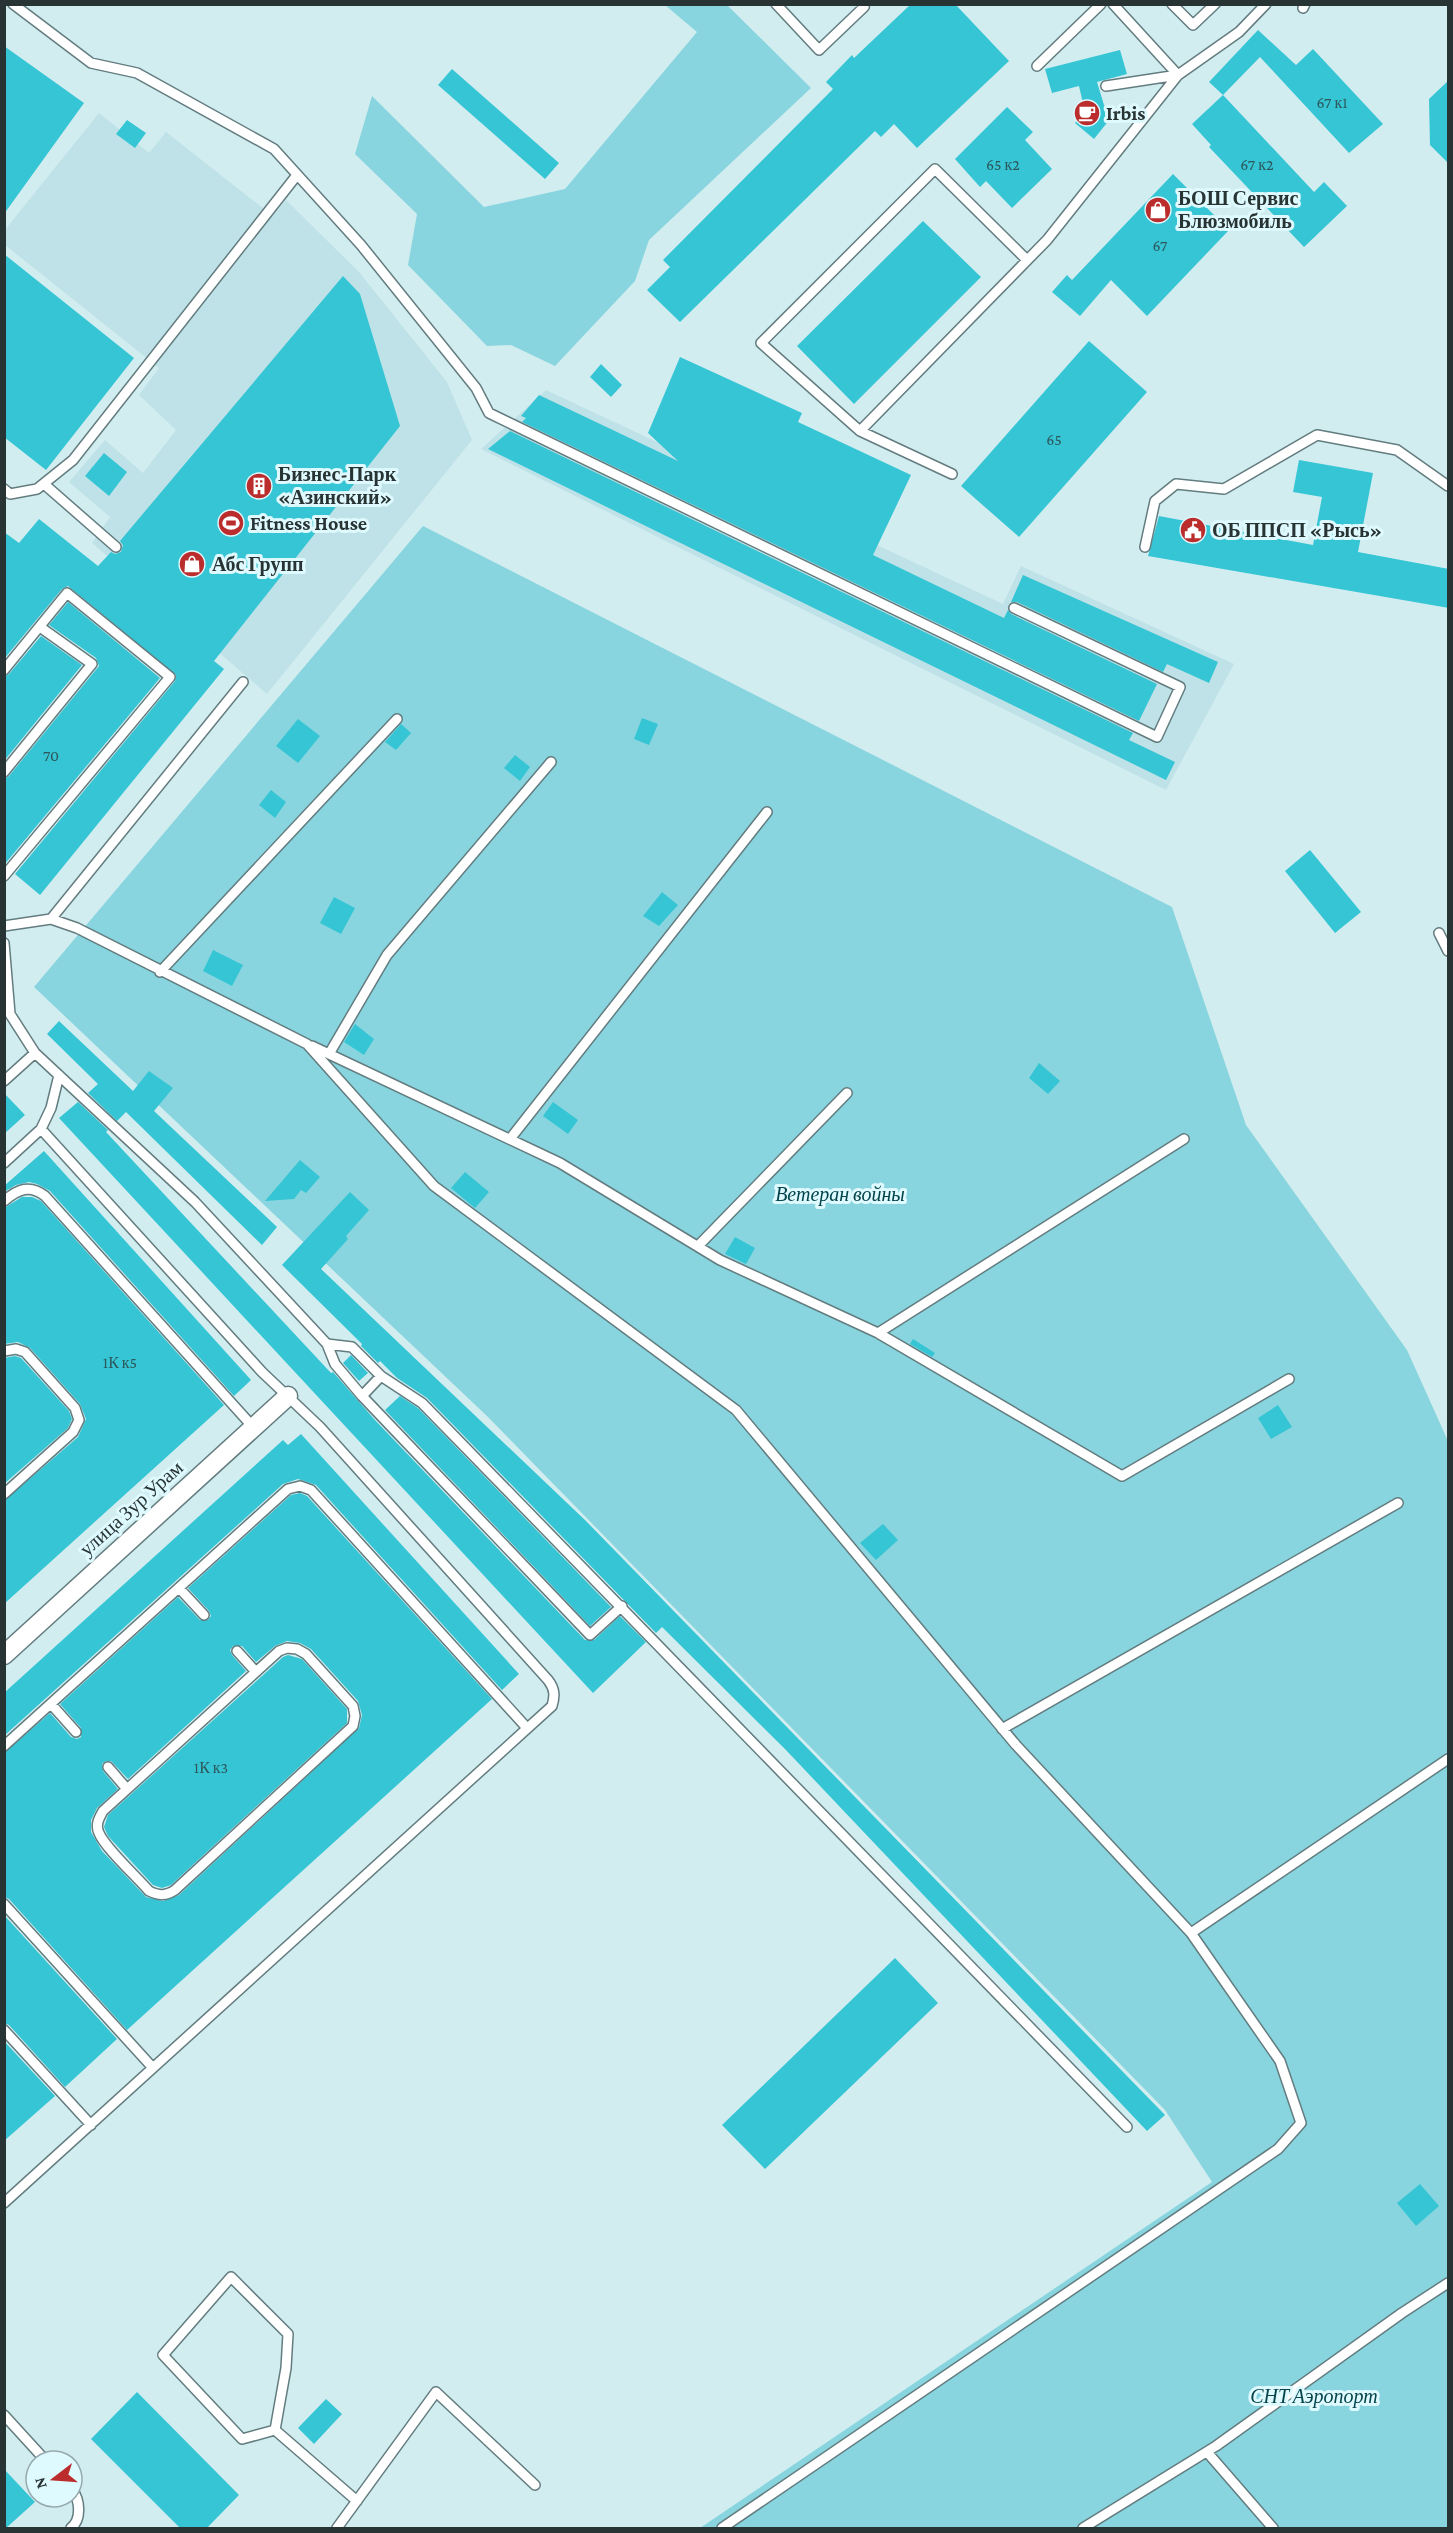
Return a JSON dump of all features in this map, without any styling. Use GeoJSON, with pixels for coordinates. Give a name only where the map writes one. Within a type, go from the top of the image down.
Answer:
{"type":"FeatureCollection","features":[{"type":"Feature","properties":{"kind":"street","name":"улица Зур Урам"},"geometry":{"type":"LineString","coordinates":[[4,1655],[288,1396]]}},
{"type":"Feature","properties":{"kind":"lane"},"geometry":{"type":"LineString","coordinates":[[13,4],[91,63],[137,73],[274,149],[361,245],[397,289],[476,388],[489,413],[1157,737],[1180,687],[1014,608]]}},
{"type":"Feature","properties":{"kind":"lane"},"geometry":{"type":"LineString","coordinates":[[776,4],[819,50],[864,7],[862,4]]}},
{"type":"Feature","properties":{"kind":"lane"},"geometry":{"type":"LineString","coordinates":[[1037,66],[1101,4]]}},
{"type":"Feature","properties":{"kind":"lane"},"geometry":{"type":"LineString","coordinates":[[1113,4],[1178,75]]}},
{"type":"Feature","properties":{"kind":"lane"},"geometry":{"type":"LineString","coordinates":[[1172,4],[1194,26],[1215,4]]}},
{"type":"Feature","properties":{"kind":"lane"},"geometry":{"type":"LineString","coordinates":[[860,430],[1047,240],[1178,75],[1239,33],[1266,4]]}},
{"type":"Feature","properties":{"kind":"lane"},"geometry":{"type":"LineString","coordinates":[[1106,86],[1178,75]]}},
{"type":"Feature","properties":{"kind":"lane"},"geometry":{"type":"LineString","coordinates":[[952,474],[860,430],[760,343],[935,169],[1027,260]]}},
{"type":"Feature","properties":{"kind":"lane"},"geometry":{"type":"LineString","coordinates":[[4,489],[10,494],[37,489],[73,460],[297,175]]}},
{"type":"Feature","properties":{"kind":"lane"},"geometry":{"type":"LineString","coordinates":[[1144,547],[1155,501],[1176,484],[1224,489],[1317,435],[1397,450],[1449,486]]}},
{"type":"Feature","properties":{"kind":"lane"},"geometry":{"type":"LineString","coordinates":[[44,484],[116,547]]}},
{"type":"Feature","properties":{"kind":"lane"},"geometry":{"type":"LineString","coordinates":[[4,670],[67,593],[170,677],[4,876]]}},
{"type":"Feature","properties":{"kind":"lane"},"geometry":{"type":"LineString","coordinates":[[4,772],[92,664],[40,627]]}},
{"type":"Feature","properties":{"kind":"lane"},"geometry":{"type":"LineString","coordinates":[[51,919],[243,682]]}},
{"type":"Feature","properties":{"kind":"lane"},"geometry":{"type":"LineString","coordinates":[[160,972],[397,719]]}},
{"type":"Feature","properties":{"kind":"lane"},"geometry":{"type":"LineString","coordinates":[[329,1054],[387,955],[551,762]]}},
{"type":"Feature","properties":{"kind":"lane"},"geometry":{"type":"LineString","coordinates":[[510,1139],[767,812]]}},
{"type":"Feature","properties":{"kind":"lane"},"geometry":{"type":"LineString","coordinates":[[4,926],[51,919],[77,928],[160,972],[307,1044],[560,1163],[720,1260],[878,1334],[1122,1476],[1289,1379]]}},
{"type":"Feature","properties":{"kind":"lane"},"geometry":{"type":"LineString","coordinates":[[1439,933],[1449,951]]}},
{"type":"Feature","properties":{"kind":"lane"},"geometry":{"type":"LineString","coordinates":[[4,943],[7,1007],[34,1053],[195,1202],[327,1344],[335,1364],[362,1396],[590,1635],[622,1606]]}},
{"type":"Feature","properties":{"kind":"lane"},"geometry":{"type":"LineString","coordinates":[[307,1044],[434,1186],[736,1410],[1002,1729],[1191,1934],[1280,2061],[1300,2123],[1278,2148],[722,2529]]}},
{"type":"Feature","properties":{"kind":"lane"},"geometry":{"type":"LineString","coordinates":[[4,1081],[34,1053]]}},
{"type":"Feature","properties":{"kind":"lane"},"geometry":{"type":"LineString","coordinates":[[4,1163],[41,1129],[51,1108],[59,1075]]}},
{"type":"Feature","properties":{"kind":"lane"},"geometry":{"type":"LineString","coordinates":[[698,1246],[847,1093]]}},
{"type":"Feature","properties":{"kind":"lane"},"geometry":{"type":"LineString","coordinates":[[4,2203],[552,1706],[554,1696],[552,1685],[320,1427],[262,1372],[41,1129]]}},
{"type":"Feature","properties":{"kind":"lane"},"geometry":{"type":"LineString","coordinates":[[878,1334],[1184,1139]]}},
{"type":"Feature","properties":{"kind":"lane"},"geometry":{"type":"LineString","coordinates":[[4,1201],[25,1188],[45,1196],[253,1428]]}},
{"type":"Feature","properties":{"kind":"lane"},"geometry":{"type":"LineString","coordinates":[[327,1344],[352,1347],[381,1376],[422,1403],[1127,2127]]}},
{"type":"Feature","properties":{"kind":"lane"},"geometry":{"type":"LineString","coordinates":[[4,1351],[15,1349],[28,1356],[75,1408],[79,1420],[73,1432],[4,1494]]}},
{"type":"Feature","properties":{"kind":"lane"},"geometry":{"type":"LineString","coordinates":[[362,1396],[381,1376]]}},
{"type":"Feature","properties":{"kind":"lane"},"geometry":{"type":"LineString","coordinates":[[4,1746],[294,1486],[311,1490],[527,1728]]}},
{"type":"Feature","properties":{"kind":"lane"},"geometry":{"type":"LineString","coordinates":[[1002,1729],[1398,1503]]}},
{"type":"Feature","properties":{"kind":"lane"},"geometry":{"type":"LineString","coordinates":[[179,1588],[204,1615]]}},
{"type":"Feature","properties":{"kind":"lane"},"geometry":{"type":"LineString","coordinates":[[292,1648],[301,1651],[353,1706],[356,1716],[353,1726],[168,1894],[155,1894],[149,1891],[99,1833],[99,1818],[103,1811],[127,1789],[282,1650],[292,1648]]}},
{"type":"Feature","properties":{"kind":"lane"},"geometry":{"type":"LineString","coordinates":[[237,1651],[256,1672]]}},
{"type":"Feature","properties":{"kind":"lane"},"geometry":{"type":"LineString","coordinates":[[51,1704],[76,1732]]}},
{"type":"Feature","properties":{"kind":"lane"},"geometry":{"type":"LineString","coordinates":[[1191,1934],[1449,1760]]}},
{"type":"Feature","properties":{"kind":"lane"},"geometry":{"type":"LineString","coordinates":[[108,1767],[127,1789]]}},
{"type":"Feature","properties":{"kind":"lane"},"geometry":{"type":"LineString","coordinates":[[4,1904],[153,2068]]}},
{"type":"Feature","properties":{"kind":"lane"},"geometry":{"type":"LineString","coordinates":[[4,2030],[91,2125]]}},
{"type":"Feature","properties":{"kind":"lane"},"geometry":{"type":"LineString","coordinates":[[231,2277],[288,2334],[286,2368],[275,2430],[242,2439],[163,2355],[231,2277]]}},
{"type":"Feature","properties":{"kind":"lane"},"geometry":{"type":"LineString","coordinates":[[1083,2529],[1207,2452],[1402,2313],[1449,2283]]}},
{"type":"Feature","properties":{"kind":"lane"},"geometry":{"type":"LineString","coordinates":[[337,2529],[436,2392],[535,2485]]}},
{"type":"Feature","properties":{"kind":"lane"},"geometry":{"type":"LineString","coordinates":[[4,2415],[35,2449]]}},
{"type":"Feature","properties":{"kind":"lane"},"geometry":{"type":"LineString","coordinates":[[275,2430],[357,2501]]}},
{"type":"Feature","properties":{"kind":"lane"},"geometry":{"type":"LineString","coordinates":[[1207,2452],[1273,2529]]}},
{"type":"Feature","properties":{"kind":"lane"},"geometry":{"type":"LineString","coordinates":[[71,2529],[76,2524],[78,2509]]}},
{"type":"Feature","properties":{"kind":"shaded area"},"geometry":{"type":"Polygon","coordinates":[[[99,113],[149,153],[166,132],[273,216],[286,200],[359,272],[447,382],[472,440],[267,694],[92,543],[110,517],[69,482],[105,440],[143,473],[176,430],[139,395],[159,368],[5,245],[4,231],[99,113]]]}},
{"type":"Feature","properties":{"kind":"shaded area"},"geometry":{"type":"Polygon","coordinates":[[[546,390],[1003,604],[1021,566],[1234,664],[1166,790],[481,449],[546,390]]]}},
{"type":"Feature","properties":{"kind":"green space"},"geometry":{"type":"Polygon","coordinates":[[[665,5],[727,5],[811,88],[649,240],[635,281],[555,366],[511,345],[487,346],[408,265],[417,214],[355,154],[372,96],[484,207],[565,189],[697,32],[665,5]]]}},
{"type":"Feature","properties":{"kind":"green space","name":"Ветеран войны"},"geometry":{"type":"Polygon","coordinates":[[[423,526],[1172,907],[1246,1125],[1407,1350],[1448,1441],[1448,2528],[700,2528],[1212,2182],[1165,2110],[488,1417],[34,987],[423,526]]]}},
{"type":"Feature","properties":{"kind":"building"},"geometry":{"type":"Polygon","coordinates":[[[911,4],[955,4],[1009,61],[917,148],[894,124],[881,137],[875,131],[680,322],[647,290],[670,267],[663,260],[833,89],[826,82],[852,55],[854,58],[911,4]]]}},
{"type":"Feature","properties":{"kind":"building"},"geometry":{"type":"Polygon","coordinates":[[[1258,30],[1296,65],[1313,49],[1383,124],[1349,153],[1260,57],[1223,95],[1209,82],[1258,30]]]}},
{"type":"Feature","properties":{"kind":"building"},"geometry":{"type":"Polygon","coordinates":[[[4,46],[84,103],[4,214],[4,46]]]}},
{"type":"Feature","properties":{"kind":"building"},"geometry":{"type":"Polygon","coordinates":[[[1120,50],[1127,74],[1097,82],[1104,105],[1114,114],[1094,139],[1075,123],[1085,112],[1079,86],[1052,93],[1045,69],[1120,50]]]}},
{"type":"Feature","properties":{"kind":"building"},"geometry":{"type":"Polygon","coordinates":[[[452,69],[559,163],[545,179],[438,85],[452,69]]]}},
{"type":"Feature","properties":{"kind":"building"},"geometry":{"type":"Polygon","coordinates":[[[1449,80],[1449,164],[1430,145],[1429,99],[1449,80]]]}},
{"type":"Feature","properties":{"kind":"building"},"geometry":{"type":"Polygon","coordinates":[[[1223,95],[1314,192],[1324,182],[1347,206],[1304,247],[1209,147],[1211,145],[1192,124],[1223,95]]]}},
{"type":"Feature","properties":{"kind":"building"},"geometry":{"type":"Polygon","coordinates":[[[1007,107],[1033,132],[1025,140],[1052,169],[1012,208],[986,181],[980,187],[955,159],[1007,107]]]}},
{"type":"Feature","properties":{"kind":"building"},"geometry":{"type":"Polygon","coordinates":[[[127,120],[146,133],[135,148],[116,134],[127,120]]]}},
{"type":"Feature","properties":{"kind":"building"},"geometry":{"type":"Polygon","coordinates":[[[1173,174],[1229,230],[1147,316],[1111,280],[1080,316],[1052,292],[1067,275],[1072,280],[1173,174]]]}},
{"type":"Feature","properties":{"kind":"building"},"geometry":{"type":"Polygon","coordinates":[[[923,221],[981,277],[854,404],[797,346],[923,221]]]}},
{"type":"Feature","properties":{"kind":"building"},"geometry":{"type":"Polygon","coordinates":[[[4,254],[134,358],[46,470],[4,437],[4,254]]]}},
{"type":"Feature","properties":{"kind":"building","name":"Бизнес-Парк «Азинский»"},"geometry":{"type":"Polygon","coordinates":[[[343,276],[360,294],[400,426],[214,661],[224,669],[40,895],[15,874],[175,681],[176,675],[68,586],[62,589],[4,659],[4,532],[19,543],[39,519],[98,566],[111,552],[115,554],[121,552],[123,545],[120,541],[343,276]]]}},
{"type":"Feature","properties":{"kind":"building"},"geometry":{"type":"Polygon","coordinates":[[[1089,341],[1147,392],[1019,537],[961,486],[1089,341]]]}},
{"type":"Feature","properties":{"kind":"building"},"geometry":{"type":"Polygon","coordinates":[[[680,357],[802,413],[798,422],[911,475],[873,555],[1004,618],[1008,610],[1011,614],[1157,684],[1139,721],[522,422],[526,418],[521,416],[539,395],[678,461],[648,433],[680,357]]]}},
{"type":"Feature","properties":{"kind":"building"},"geometry":{"type":"Polygon","coordinates":[[[601,364],[622,385],[611,397],[590,377],[601,364]]]}},
{"type":"Feature","properties":{"kind":"building"},"geometry":{"type":"Polygon","coordinates":[[[510,431],[1133,733],[1129,740],[1175,762],[1166,780],[488,449],[510,431]]]}},
{"type":"Feature","properties":{"kind":"building"},"geometry":{"type":"Polygon","coordinates":[[[104,453],[127,472],[109,496],[85,476],[104,453]]]}},
{"type":"Feature","properties":{"kind":"building","name":"ОБ ППСП «Рысь»"},"geometry":{"type":"Polygon","coordinates":[[[1299,460],[1373,473],[1358,552],[1449,569],[1449,608],[1148,556],[1159,516],[1313,545],[1322,497],[1293,492],[1299,460]]]}},
{"type":"Feature","properties":{"kind":"building"},"geometry":{"type":"Polygon","coordinates":[[[1023,575],[1218,662],[1209,683],[1167,664],[1163,672],[1017,602],[1011,602],[1023,575]]]}},
{"type":"Feature","properties":{"kind":"building"},"geometry":{"type":"Polygon","coordinates":[[[68,602],[160,678],[4,865],[4,779],[9,776],[99,666],[96,658],[49,625],[68,602]]]}},
{"type":"Feature","properties":{"kind":"building"},"geometry":{"type":"Polygon","coordinates":[[[41,636],[82,665],[4,761],[4,677],[41,636]]]}},
{"type":"Feature","properties":{"kind":"building"},"geometry":{"type":"Polygon","coordinates":[[[642,718],[658,724],[649,745],[634,739],[642,718]]]}},
{"type":"Feature","properties":{"kind":"building"},"geometry":{"type":"Polygon","coordinates":[[[298,719],[320,736],[298,763],[276,746],[298,719]]]}},
{"type":"Feature","properties":{"kind":"building"},"geometry":{"type":"Polygon","coordinates":[[[401,724],[411,733],[396,750],[385,742],[401,724]]]}},
{"type":"Feature","properties":{"kind":"building"},"geometry":{"type":"Polygon","coordinates":[[[515,755],[530,767],[520,781],[504,768],[515,755]]]}},
{"type":"Feature","properties":{"kind":"building"},"geometry":{"type":"Polygon","coordinates":[[[271,790],[286,802],[275,818],[259,805],[271,790]]]}},
{"type":"Feature","properties":{"kind":"building"},"geometry":{"type":"Polygon","coordinates":[[[1310,850],[1361,912],[1335,933],[1285,871],[1310,850]]]}},
{"type":"Feature","properties":{"kind":"building"},"geometry":{"type":"Polygon","coordinates":[[[662,892],[678,905],[659,926],[643,916],[662,892]]]}},
{"type":"Feature","properties":{"kind":"building"},"geometry":{"type":"Polygon","coordinates":[[[334,897],[355,908],[341,934],[320,923],[334,897]]]}},
{"type":"Feature","properties":{"kind":"building"},"geometry":{"type":"Polygon","coordinates":[[[213,950],[243,965],[232,986],[203,971],[213,950]]]}},
{"type":"Feature","properties":{"kind":"building"},"geometry":{"type":"Polygon","coordinates":[[[59,1021],[133,1091],[149,1071],[173,1088],[154,1111],[277,1227],[262,1245],[126,1112],[117,1121],[88,1093],[98,1084],[47,1034],[59,1021]]]}},
{"type":"Feature","properties":{"kind":"building"},"geometry":{"type":"Polygon","coordinates":[[[355,1024],[374,1039],[364,1055],[344,1042],[355,1024]]]}},
{"type":"Feature","properties":{"kind":"building"},"geometry":{"type":"Polygon","coordinates":[[[1039,1063],[1060,1081],[1048,1094],[1029,1078],[1039,1063]]]}},
{"type":"Feature","properties":{"kind":"building"},"geometry":{"type":"Polygon","coordinates":[[[4,1093],[25,1115],[4,1134],[4,1093]]]}},
{"type":"Feature","properties":{"kind":"building"},"geometry":{"type":"Polygon","coordinates":[[[78,1102],[108,1130],[106,1132],[331,1373],[333,1372],[374,1419],[585,1640],[594,1640],[620,1616],[646,1642],[593,1693],[59,1118],[78,1102]]]}},
{"type":"Feature","properties":{"kind":"building"},"geometry":{"type":"Polygon","coordinates":[[[553,1102],[578,1120],[568,1134],[543,1116],[553,1102]]]}},
{"type":"Feature","properties":{"kind":"building"},"geometry":{"type":"Polygon","coordinates":[[[44,1151],[251,1380],[234,1396],[50,1191],[29,1182],[16,1185],[4,1192],[4,1186],[44,1151]]]}},
{"type":"Feature","properties":{"kind":"building"},"geometry":{"type":"Polygon","coordinates":[[[300,1160],[320,1177],[306,1193],[301,1190],[294,1199],[265,1201],[300,1160]]]}},
{"type":"Feature","properties":{"kind":"building"},"geometry":{"type":"Polygon","coordinates":[[[465,1172],[489,1192],[475,1208],[451,1188],[465,1172]]]}},
{"type":"Feature","properties":{"kind":"building"},"geometry":{"type":"Polygon","coordinates":[[[350,1192],[369,1210],[346,1236],[348,1239],[321,1269],[586,1521],[1165,2115],[1147,2131],[785,1749],[662,1627],[656,1633],[427,1398],[397,1378],[380,1361],[378,1363],[361,1346],[362,1344],[282,1265],[350,1192]]]}},
{"type":"Feature","properties":{"kind":"building"},"geometry":{"type":"Polygon","coordinates":[[[22,1197],[32,1197],[41,1201],[224,1405],[4,1604],[4,1501],[78,1437],[86,1419],[80,1404],[30,1348],[18,1342],[4,1344],[4,1208],[22,1197]]]}},
{"type":"Feature","properties":{"kind":"building"},"geometry":{"type":"Polygon","coordinates":[[[735,1237],[755,1248],[746,1264],[725,1254],[735,1237]]]}},
{"type":"Feature","properties":{"kind":"building"},"geometry":{"type":"Polygon","coordinates":[[[913,1339],[935,1353],[932,1357],[910,1344],[913,1339]]]}},
{"type":"Feature","properties":{"kind":"building"},"geometry":{"type":"Polygon","coordinates":[[[351,1355],[368,1373],[359,1381],[343,1363],[351,1355]]]}},
{"type":"Feature","properties":{"kind":"building"},"geometry":{"type":"Polygon","coordinates":[[[15,1356],[21,1358],[69,1411],[72,1419],[68,1428],[4,1484],[4,1358],[15,1356]]]}},
{"type":"Feature","properties":{"kind":"building"},"geometry":{"type":"Polygon","coordinates":[[[400,1396],[418,1408],[611,1607],[590,1626],[385,1410],[400,1396]]]}},
{"type":"Feature","properties":{"kind":"building"},"geometry":{"type":"Polygon","coordinates":[[[1278,1405],[1292,1427],[1271,1439],[1258,1418],[1278,1405]]]}},
{"type":"Feature","properties":{"kind":"building"},"geometry":{"type":"Polygon","coordinates":[[[301,1434],[519,1674],[502,1690],[316,1485],[298,1479],[283,1484],[4,1736],[4,1693],[283,1440],[288,1445],[301,1434]]]}},
{"type":"Feature","properties":{"kind":"building"},"geometry":{"type":"Polygon","coordinates":[[[300,1493],[307,1496],[492,1699],[127,2030],[9,1899],[4,1897],[4,1753],[50,1713],[71,1737],[77,1739],[81,1737],[81,1728],[60,1704],[178,1597],[200,1620],[208,1620],[211,1616],[209,1611],[188,1588],[291,1495],[300,1493]],[[287,1641],[275,1646],[256,1662],[242,1646],[233,1646],[230,1650],[232,1655],[246,1671],[128,1779],[111,1761],[102,1764],[103,1771],[118,1789],[97,1808],[91,1820],[91,1832],[102,1851],[146,1897],[163,1901],[179,1895],[359,1728],[362,1715],[358,1701],[311,1649],[300,1643],[287,1641]]]}},
{"type":"Feature","properties":{"kind":"building"},"geometry":{"type":"Polygon","coordinates":[[[883,1524],[898,1540],[876,1560],[860,1543],[883,1524]]]}},
{"type":"Feature","properties":{"kind":"building"},"geometry":{"type":"Polygon","coordinates":[[[288,1655],[302,1659],[347,1709],[347,1723],[171,1885],[162,1888],[153,1885],[108,1836],[104,1827],[108,1815],[283,1657],[288,1655]]]}},
{"type":"Feature","properties":{"kind":"building"},"geometry":{"type":"Polygon","coordinates":[[[4,1915],[117,2039],[65,2087],[9,2025],[4,2023],[4,1915]]]}},
{"type":"Feature","properties":{"kind":"building"},"geometry":{"type":"Polygon","coordinates":[[[895,1958],[938,2003],[765,2169],[722,2125],[895,1958]]]}},
{"type":"Feature","properties":{"kind":"building"},"geometry":{"type":"Polygon","coordinates":[[[4,2041],[55,2096],[4,2141],[4,2041]]]}},
{"type":"Feature","properties":{"kind":"building"},"geometry":{"type":"Polygon","coordinates":[[[1420,2184],[1439,2206],[1416,2226],[1397,2203],[1420,2184]]]}},
{"type":"Feature","properties":{"kind":"building"},"geometry":{"type":"Polygon","coordinates":[[[137,2392],[239,2495],[206,2529],[181,2529],[91,2439],[137,2392]]]}},
{"type":"Feature","properties":{"kind":"building"},"geometry":{"type":"Polygon","coordinates":[[[326,2399],[342,2414],[314,2444],[298,2428],[326,2399]]]}},
{"type":"Feature","properties":{"kind":"building"},"geometry":{"type":"Polygon","coordinates":[[[4,2469],[24,2490],[24,2509],[27,2509],[4,2529],[4,2469]]]}},
{"type":"Feature","properties":{"kind":"place","name":"Irbis"},"geometry":{"type":"Point","coordinates":[1087,113]}},
{"type":"Feature","properties":{"kind":"place","name":"БОШ Сервис Блюзмобиль"},"geometry":{"type":"Point","coordinates":[1158,210]}},
{"type":"Feature","properties":{"kind":"place","name":"Бизнес-Парк «Азинский»"},"geometry":{"type":"Point","coordinates":[259,486]}},
{"type":"Feature","properties":{"kind":"place","name":"Fitness House"},"geometry":{"type":"Point","coordinates":[231,523]}},
{"type":"Feature","properties":{"kind":"place","name":"ОБ ППСП «Рысь»"},"geometry":{"type":"Point","coordinates":[1193,530]}},
{"type":"Feature","properties":{"kind":"place","name":"Абс Групп"},"geometry":{"type":"Point","coordinates":[192,564]}},
{"type":"Feature","properties":{"kind":"park label","name":"СНТ Аэропорт"},"geometry":{"type":"Point","coordinates":[1314,2396]}}]}
